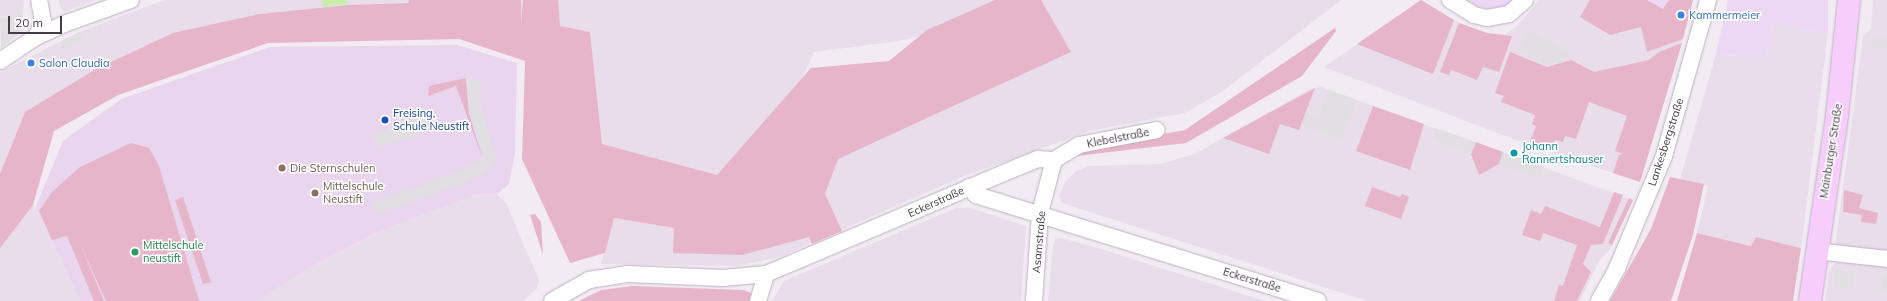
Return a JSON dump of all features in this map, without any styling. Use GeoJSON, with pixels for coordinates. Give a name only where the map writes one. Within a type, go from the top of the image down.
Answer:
{"type":"FeatureCollection","features":[{"type":"Feature","properties":{"kind":"main road","name":"Mainburger Straße"},"geometry":{"type":"LineString","coordinates":[[1810,301],[1816,251],[1837,116],[1849,0]]}},
{"type":"Feature","properties":{"kind":"street"},"geometry":{"type":"LineString","coordinates":[[36,37],[43,22],[40,0]]}},
{"type":"Feature","properties":{"kind":"street"},"geometry":{"type":"LineString","coordinates":[[0,61],[36,37],[131,0]]}},
{"type":"Feature","properties":{"kind":"street"},"geometry":{"type":"LineString","coordinates":[[1450,0],[1474,14],[1487,18],[1509,14],[1525,0]]}},
{"type":"Feature","properties":{"kind":"street","name":"Lankesbergstraße"},"geometry":{"type":"LineString","coordinates":[[1599,301],[1617,268],[1664,156],[1708,0]]}},
{"type":"Feature","properties":{"kind":"street","name":"Klebelstraße"},"geometry":{"type":"LineString","coordinates":[[969,187],[1038,159],[1054,160],[1079,145],[1157,130]]}},
{"type":"Feature","properties":{"kind":"street","name":"Asamstraße"},"geometry":{"type":"LineString","coordinates":[[1034,301],[1040,213],[1054,160]]}},
{"type":"Feature","properties":{"kind":"street","name":"Eckerstraße"},"geometry":{"type":"LineString","coordinates":[[552,301],[589,280],[627,274],[723,278],[766,274],[969,187],[976,194],[1318,301]]}},
{"type":"Feature","properties":{"kind":"street"},"geometry":{"type":"LineString","coordinates":[[1816,251],[1887,259]]}},
{"type":"Feature","properties":{"kind":"street"},"geometry":{"type":"LineString","coordinates":[[758,301],[766,274]]}},
{"type":"Feature","properties":{"kind":"shaded area"},"geometry":{"type":"Polygon","coordinates":[[[0,0],[24,0],[23,13],[0,19],[0,0]]]}},
{"type":"Feature","properties":{"kind":"shaded area"},"geometry":{"type":"Polygon","coordinates":[[[58,0],[96,0],[63,12],[58,0]]]}},
{"type":"Feature","properties":{"kind":"shaded area"},"geometry":{"type":"Polygon","coordinates":[[[165,0],[409,0],[408,3],[348,5],[259,14],[153,83],[118,95],[54,131],[33,204],[39,211],[80,301],[0,301],[0,72],[81,31],[165,0]]]}},
{"type":"Feature","properties":{"kind":"shaded area"},"geometry":{"type":"Polygon","coordinates":[[[322,0],[347,0],[348,4],[323,7],[322,0]]]}},
{"type":"Feature","properties":{"kind":"shaded area"},"geometry":{"type":"Polygon","coordinates":[[[409,0],[521,0],[521,24],[523,0],[558,0],[560,26],[590,32],[602,144],[717,175],[811,68],[889,61],[927,30],[995,0],[1041,0],[1071,52],[838,159],[825,194],[842,231],[812,244],[809,237],[742,255],[673,253],[674,228],[614,218],[605,253],[570,263],[522,159],[525,61],[459,39],[268,43],[118,95],[54,131],[33,205],[0,248],[0,174],[25,112],[96,69],[173,33],[259,14],[348,5],[408,3],[409,0]]]}},
{"type":"Feature","properties":{"kind":"shaded area"},"geometry":{"type":"Polygon","coordinates":[[[521,0],[1341,0],[1223,91],[1185,113],[1090,131],[962,177],[779,257],[737,266],[601,264],[614,218],[674,228],[813,165],[1036,6],[899,41],[814,52],[753,189],[717,175],[602,145],[590,32],[519,23],[521,0]]]}},
{"type":"Feature","properties":{"kind":"shaded area"},"geometry":{"type":"Polygon","coordinates":[[[1421,0],[1459,23],[1487,33],[1506,34],[1519,24],[1539,0],[1647,0],[1687,24],[1640,182],[1529,145],[1324,67],[1421,0]]]}},
{"type":"Feature","properties":{"kind":"shaded area"},"geometry":{"type":"Polygon","coordinates":[[[1421,0],[1454,20],[1433,74],[1357,44],[1421,0]]]}},
{"type":"Feature","properties":{"kind":"shaded area"},"geometry":{"type":"Polygon","coordinates":[[[1468,0],[1513,0],[1505,6],[1489,9],[1477,6],[1468,0]]]}},
{"type":"Feature","properties":{"kind":"shaded area"},"geometry":{"type":"Polygon","coordinates":[[[1590,0],[1647,0],[1663,9],[1669,0],[1693,0],[1683,39],[1647,52],[1641,27],[1610,35],[1580,17],[1590,0]]]}},
{"type":"Feature","properties":{"kind":"shaded area","name":"Kammermeier"},"geometry":{"type":"Polygon","coordinates":[[[1647,0],[1693,0],[1687,24],[1663,9],[1647,0]]]}},
{"type":"Feature","properties":{"kind":"shaded area"},"geometry":{"type":"Polygon","coordinates":[[[1728,0],[1828,0],[1828,33],[1771,23],[1767,58],[1716,54],[1728,0]]]}},
{"type":"Feature","properties":{"kind":"shaded area"},"geometry":{"type":"Polygon","coordinates":[[[1873,0],[1887,0],[1887,255],[1835,248],[1863,36],[1871,29],[1873,0]]]}},
{"type":"Feature","properties":{"kind":"shaded area"},"geometry":{"type":"Polygon","coordinates":[[[23,13],[21,32],[1,48],[0,19],[23,13]]]}},
{"type":"Feature","properties":{"kind":"shaded area"},"geometry":{"type":"Polygon","coordinates":[[[1459,23],[1487,33],[1512,36],[1499,72],[1483,67],[1477,80],[1451,70],[1449,75],[1440,72],[1459,23]]]}},
{"type":"Feature","properties":{"kind":"shaded area"},"geometry":{"type":"Polygon","coordinates":[[[1771,23],[1828,33],[1801,248],[1756,237],[1752,246],[1697,233],[1708,186],[1680,179],[1716,54],[1767,58],[1771,23]]]}},
{"type":"Feature","properties":{"kind":"shaded area"},"geometry":{"type":"Polygon","coordinates":[[[1335,28],[1336,31],[1302,76],[1186,143],[1077,156],[1095,147],[1185,130],[1335,28]]]}},
{"type":"Feature","properties":{"kind":"shaded area"},"geometry":{"type":"Polygon","coordinates":[[[1529,29],[1570,53],[1563,62],[1548,64],[1518,50],[1529,29]]]}},
{"type":"Feature","properties":{"kind":"shaded area"},"geometry":{"type":"Polygon","coordinates":[[[81,31],[85,41],[64,51],[60,42],[81,31]]]}},
{"type":"Feature","properties":{"kind":"shaded area"},"geometry":{"type":"Polygon","coordinates":[[[1872,37],[1887,39],[1887,49],[1871,47],[1872,37]]]}},
{"type":"Feature","properties":{"kind":"shaded area"},"geometry":{"type":"Polygon","coordinates":[[[1682,43],[1640,182],[1613,173],[1619,155],[1623,154],[1615,151],[1627,116],[1589,102],[1576,139],[1565,136],[1563,142],[1555,140],[1552,150],[1530,142],[1536,126],[1532,124],[1535,115],[1501,102],[1504,96],[1495,93],[1510,52],[1547,67],[1571,60],[1594,72],[1649,60],[1659,52],[1682,43]]]}},
{"type":"Feature","properties":{"kind":"shaded area","name":"Die Sternschulen"},"geometry":{"type":"Polygon","coordinates":[[[457,45],[517,63],[515,153],[509,184],[497,194],[475,195],[380,231],[323,260],[256,301],[80,301],[36,206],[63,141],[121,99],[270,47],[457,45]]]}},
{"type":"Feature","properties":{"kind":"shaded area"},"geometry":{"type":"Polygon","coordinates":[[[466,78],[469,113],[482,157],[456,86],[428,96],[429,86],[466,78]]]}},
{"type":"Feature","properties":{"kind":"shaded area"},"geometry":{"type":"Polygon","coordinates":[[[466,78],[480,82],[480,103],[496,158],[490,168],[464,183],[378,214],[371,203],[455,173],[482,159],[483,154],[469,113],[466,78]]]}},
{"type":"Feature","properties":{"kind":"shaded area"},"geometry":{"type":"Polygon","coordinates":[[[1321,87],[1633,200],[1611,248],[1599,261],[1580,301],[1367,301],[1062,203],[1059,195],[1066,181],[1076,171],[1089,166],[1160,164],[1194,154],[1310,89],[1321,87]]]}},
{"type":"Feature","properties":{"kind":"shaded area"},"geometry":{"type":"Polygon","coordinates":[[[1315,88],[1299,130],[1280,124],[1269,154],[1223,138],[1315,88]]]}},
{"type":"Feature","properties":{"kind":"shaded area"},"geometry":{"type":"Polygon","coordinates":[[[1329,90],[1357,100],[1341,140],[1301,125],[1306,112],[1318,117],[1329,90]]]}},
{"type":"Feature","properties":{"kind":"shaded area"},"geometry":{"type":"Polygon","coordinates":[[[1373,106],[1424,124],[1410,170],[1356,151],[1373,106]]]}},
{"type":"Feature","properties":{"kind":"shaded area"},"geometry":{"type":"Polygon","coordinates":[[[425,117],[430,131],[378,148],[373,134],[425,117]]]}},
{"type":"Feature","properties":{"kind":"shaded area"},"geometry":{"type":"Polygon","coordinates":[[[1436,128],[1476,142],[1471,154],[1432,139],[1436,128]]]}},
{"type":"Feature","properties":{"kind":"shaded area"},"geometry":{"type":"Polygon","coordinates":[[[1476,142],[1503,152],[1499,164],[1479,175],[1471,154],[1476,142]]]}},
{"type":"Feature","properties":{"kind":"shaded area","name":"Mittelschule neustift"},"geometry":{"type":"Polygon","coordinates":[[[131,143],[149,148],[159,166],[199,301],[106,301],[80,244],[104,301],[94,301],[67,236],[52,240],[39,211],[52,192],[80,167],[131,143]]]}},
{"type":"Feature","properties":{"kind":"shaded area"},"geometry":{"type":"Polygon","coordinates":[[[1503,152],[1544,167],[1539,179],[1499,164],[1503,152]]]}},
{"type":"Feature","properties":{"kind":"shaded area"},"geometry":{"type":"Polygon","coordinates":[[[1670,177],[1704,184],[1693,235],[1671,301],[1610,301],[1651,229],[1670,177]]]}},
{"type":"Feature","properties":{"kind":"shaded area"},"geometry":{"type":"Polygon","coordinates":[[[1372,187],[1400,197],[1402,194],[1409,197],[1401,219],[1365,206],[1372,187]]]}},
{"type":"Feature","properties":{"kind":"shaded area"},"geometry":{"type":"Polygon","coordinates":[[[1844,190],[1863,195],[1859,208],[1878,213],[1876,224],[1861,222],[1862,215],[1843,212],[1844,190]]]}},
{"type":"Feature","properties":{"kind":"shaded area"},"geometry":{"type":"Polygon","coordinates":[[[1614,192],[1623,195],[1603,244],[1591,245],[1583,264],[1591,272],[1577,301],[1554,301],[1559,285],[1563,286],[1577,245],[1543,233],[1540,241],[1522,235],[1531,210],[1541,214],[1545,206],[1600,227],[1614,192]]]}},
{"type":"Feature","properties":{"kind":"shaded area"},"geometry":{"type":"Polygon","coordinates":[[[497,194],[506,203],[539,280],[537,288],[523,301],[256,301],[323,260],[380,231],[475,195],[497,194]]]}},
{"type":"Feature","properties":{"kind":"shaded area"},"geometry":{"type":"Polygon","coordinates":[[[183,197],[211,282],[203,284],[175,200],[183,197]]]}},
{"type":"Feature","properties":{"kind":"shaded area"},"geometry":{"type":"Polygon","coordinates":[[[1629,198],[1633,200],[1612,245],[1608,243],[1629,198]]]}},
{"type":"Feature","properties":{"kind":"shaded area"},"geometry":{"type":"Polygon","coordinates":[[[956,208],[971,208],[1026,226],[1021,301],[772,301],[784,281],[956,208]]]}},
{"type":"Feature","properties":{"kind":"shaded area"},"geometry":{"type":"Polygon","coordinates":[[[535,214],[541,222],[543,255],[530,215],[535,214]]]}},
{"type":"Feature","properties":{"kind":"shaded area"},"geometry":{"type":"Polygon","coordinates":[[[1697,233],[1751,246],[1756,237],[1801,248],[1793,301],[1677,301],[1697,233]]]}},
{"type":"Feature","properties":{"kind":"shaded area"},"geometry":{"type":"Polygon","coordinates":[[[1061,238],[1098,248],[1265,301],[1048,301],[1053,246],[1055,239],[1061,238]]]}},
{"type":"Feature","properties":{"kind":"shaded area"},"geometry":{"type":"Polygon","coordinates":[[[1837,261],[1887,266],[1887,301],[1825,301],[1829,270],[1837,261]]]}},
{"type":"Feature","properties":{"kind":"shaded area"},"geometry":{"type":"Polygon","coordinates":[[[1835,269],[1854,272],[1853,289],[1834,287],[1835,269]]]}},
{"type":"Feature","properties":{"kind":"shaded area"},"geometry":{"type":"Polygon","coordinates":[[[1883,274],[1887,274],[1887,294],[1880,293],[1883,274]]]}},
{"type":"Feature","properties":{"kind":"shaded area"},"geometry":{"type":"Polygon","coordinates":[[[632,286],[744,290],[753,294],[753,301],[579,301],[601,290],[632,286]]]}},
{"type":"Feature","properties":{"kind":"place","name":"Kammermeier"},"geometry":{"type":"Point","coordinates":[1681,15]}},
{"type":"Feature","properties":{"kind":"place","name":"Salon Claudia"},"geometry":{"type":"Point","coordinates":[31,63]}},
{"type":"Feature","properties":{"kind":"place","name":"Freising, Schule Neustift"},"geometry":{"type":"Point","coordinates":[385,120]}},
{"type":"Feature","properties":{"kind":"place","name":"Johann Rannertshauser"},"geometry":{"type":"Point","coordinates":[1514,153]}},
{"type":"Feature","properties":{"kind":"place","name":"Die Sternschulen"},"geometry":{"type":"Point","coordinates":[282,168]}},
{"type":"Feature","properties":{"kind":"place","name":"Mittelschule Neustift"},"geometry":{"type":"Point","coordinates":[315,193]}},
{"type":"Feature","properties":{"kind":"place","name":"Mittelschule neustift"},"geometry":{"type":"Point","coordinates":[135,252]}}]}
